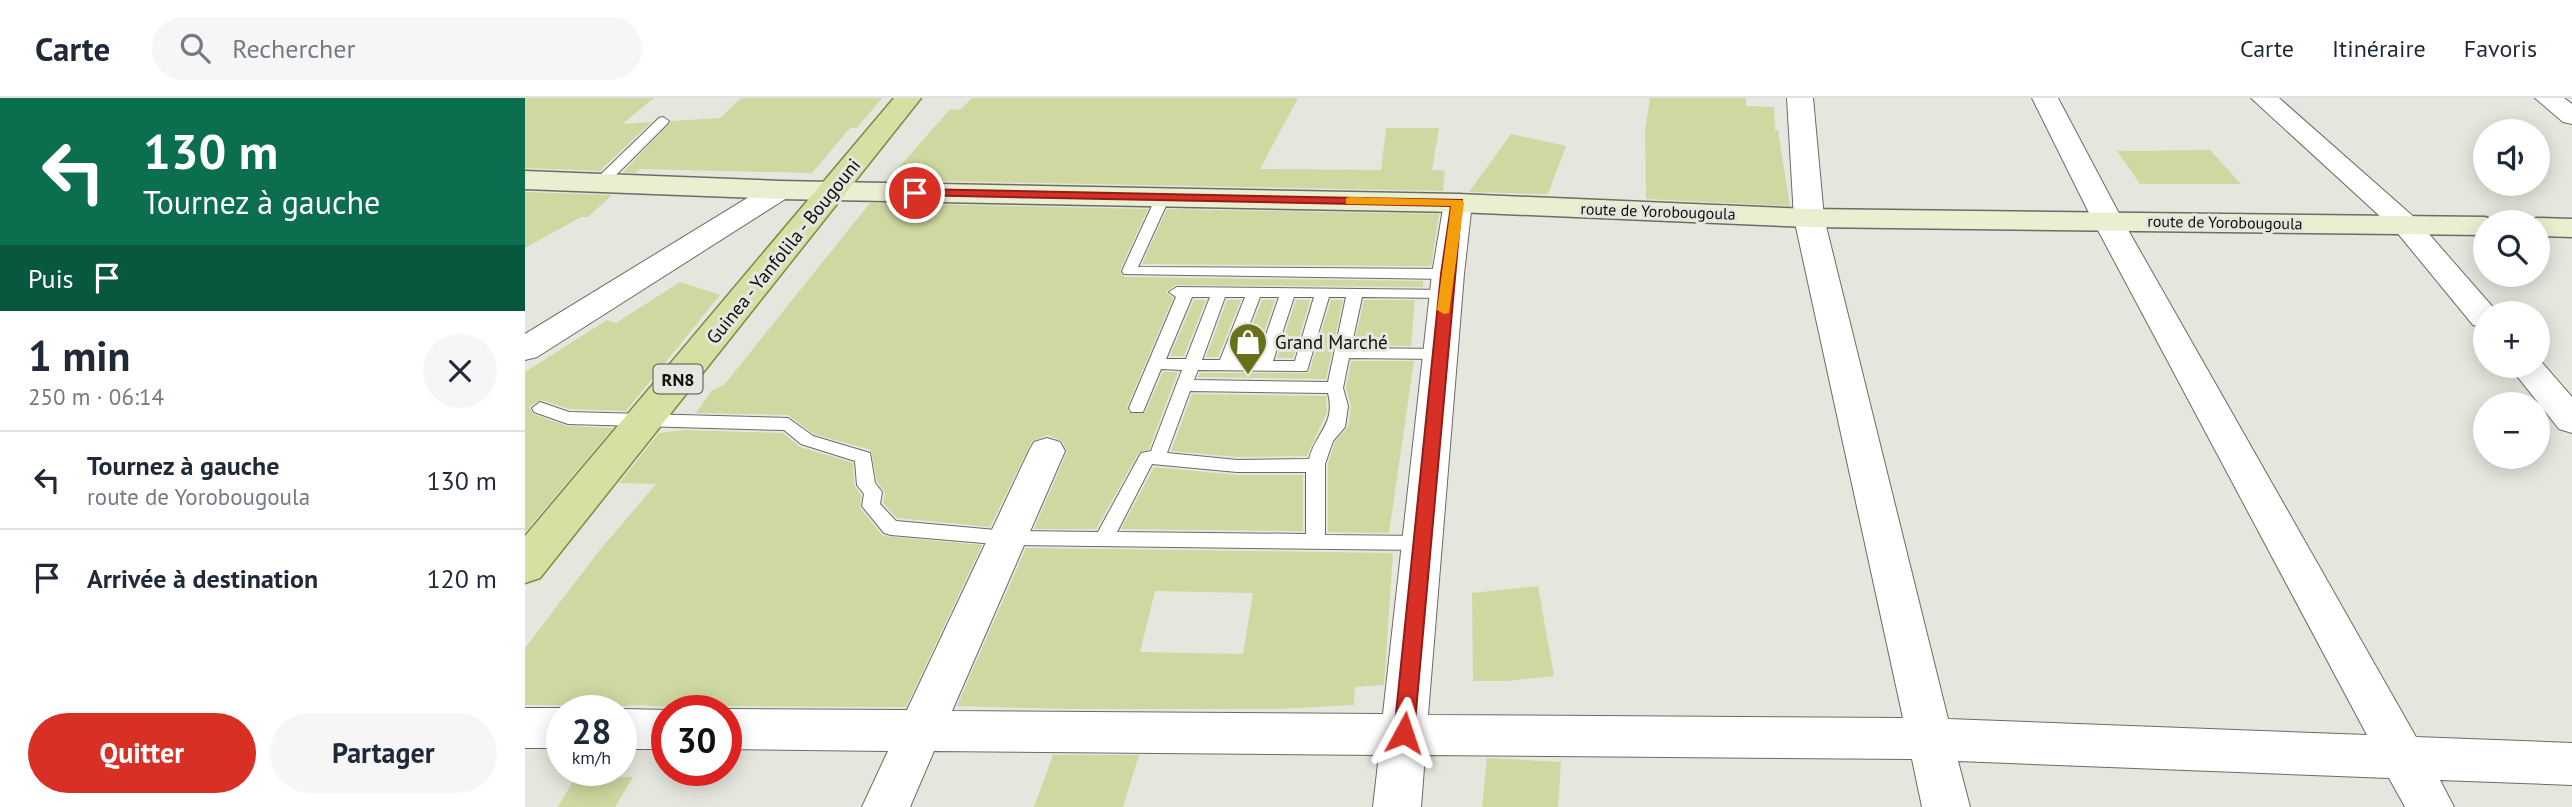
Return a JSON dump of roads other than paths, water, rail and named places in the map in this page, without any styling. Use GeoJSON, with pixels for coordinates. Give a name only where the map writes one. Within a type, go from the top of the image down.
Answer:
{"type":"FeatureCollection","features":[{"type":"Feature","properties":{"kind":"main road","name":"Guinea - Yanfolila - Bougouni"},"geometry":{"type":"LineString","coordinates":[[525,566],[908,98]]}},
{"type":"Feature","properties":{"kind":"main road","name":"route de Yorobougoula"},"geometry":{"type":"LineString","coordinates":[[525,180],[780,190],[1458,203],[1808,218],[2473,226]]}},
{"type":"Feature","properties":{"kind":"main road"},"geometry":{"type":"LineString","coordinates":[[2550,227],[2572,228]]}},
{"type":"Feature","properties":{"kind":"street"},"geometry":{"type":"LineString","coordinates":[[1800,98],[1808,218],[1945,807]]}},
{"type":"Feature","properties":{"kind":"street"},"geometry":{"type":"LineString","coordinates":[[2045,98],[2108,221],[2430,807]]}},
{"type":"Feature","properties":{"kind":"street"},"geometry":{"type":"LineString","coordinates":[[2264,98],[2405,224],[2473,304]]}},
{"type":"Feature","properties":{"kind":"street"},"geometry":{"type":"LineString","coordinates":[[2549,98],[2572,116]]}},
{"type":"Feature","properties":{"kind":"street"},"geometry":{"type":"LineString","coordinates":[[525,349],[780,190]]}},
{"type":"Feature","properties":{"kind":"street"},"geometry":{"type":"LineString","coordinates":[[1397,807],[1447,283],[1458,203]]}},
{"type":"Feature","properties":{"kind":"street"},"geometry":{"type":"LineString","coordinates":[[2536,378],[2572,420]]}},
{"type":"Feature","properties":{"kind":"street"},"geometry":{"type":"LineString","coordinates":[[886,807],[1047,451]]}},
{"type":"Feature","properties":{"kind":"street"},"geometry":{"type":"LineString","coordinates":[[525,728],[546,728]]}},
{"type":"Feature","properties":{"kind":"street"},"geometry":{"type":"LineString","coordinates":[[742,729],[1929,739],[2572,764]]}},
{"type":"Feature","properties":{"kind":"lane"},"geometry":{"type":"LineString","coordinates":[[600,183],[663,121]]}},
{"type":"Feature","properties":{"kind":"lane"},"geometry":{"type":"LineString","coordinates":[[1163,197],[1129,271],[1321,272],[1447,283]]}},
{"type":"Feature","properties":{"kind":"lane"},"geometry":{"type":"LineString","coordinates":[[1157,457],[1191,365],[1212,292],[1212,271]]}},
{"type":"Feature","properties":{"kind":"lane"},"geometry":{"type":"LineString","coordinates":[[1156,363],[1301,367],[1319,293],[1321,272]]}},
{"type":"Feature","properties":{"kind":"lane"},"geometry":{"type":"LineString","coordinates":[[1137,408],[1182,292],[1355,293],[1447,283]]}},
{"type":"Feature","properties":{"kind":"lane"},"geometry":{"type":"LineString","coordinates":[[1226,365],[1254,292]]}},
{"type":"Feature","properties":{"kind":"lane"},"geometry":{"type":"LineString","coordinates":[[1263,366],[1288,292]]}},
{"type":"Feature","properties":{"kind":"lane"},"geometry":{"type":"LineString","coordinates":[[1316,541],[1316,466],[1325,435],[1336,427],[1341,407],[1335,388],[1355,293]]}},
{"type":"Feature","properties":{"kind":"lane"},"geometry":{"type":"LineString","coordinates":[[1342,353],[1440,354]]}},
{"type":"Feature","properties":{"kind":"lane"},"geometry":{"type":"LineString","coordinates":[[1184,385],[1335,388]]}},
{"type":"Feature","properties":{"kind":"lane"},"geometry":{"type":"LineString","coordinates":[[540,408],[568,418],[788,424],[807,440],[865,457],[866,485],[873,492],[871,506],[891,528],[1007,538],[1422,543]]}},
{"type":"Feature","properties":{"kind":"lane"},"geometry":{"type":"LineString","coordinates":[[1104,539],[1147,457],[1237,466],[1316,466]]}},
{"type":"Feature","properties":{"kind":"place","name":"Grand Marché"},"geometry":{"type":"Point","coordinates":[1248,376]}}]}
